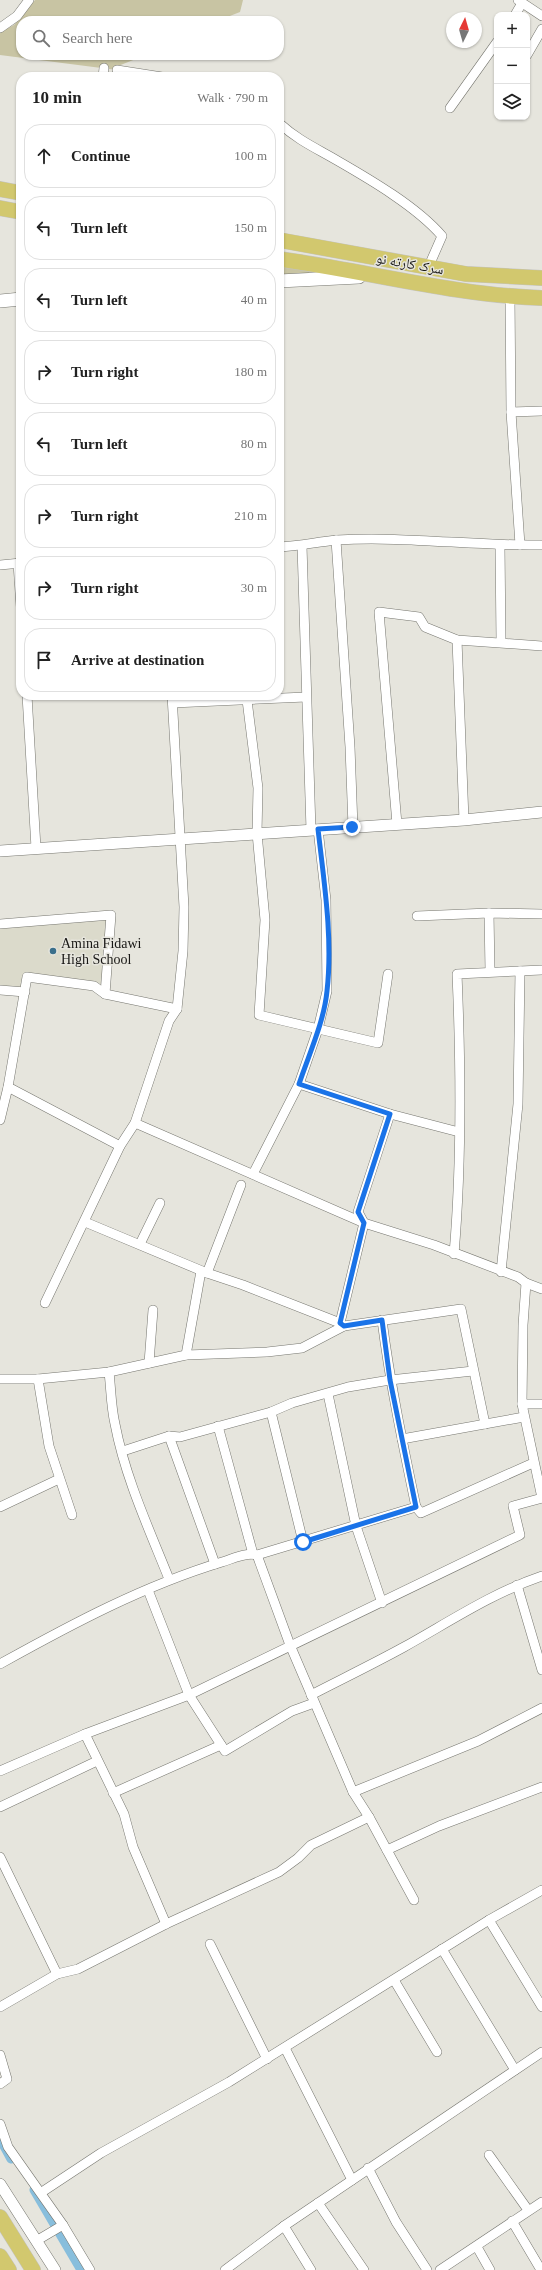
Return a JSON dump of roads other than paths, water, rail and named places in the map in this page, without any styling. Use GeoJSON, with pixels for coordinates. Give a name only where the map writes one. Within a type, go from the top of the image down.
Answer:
{"type":"FeatureCollection","features":[{"type":"Feature","properties":{"kind":"highway"},"geometry":{"type":"LineString","coordinates":[[0,189],[16,192]]}},
{"type":"Feature","properties":{"kind":"highway"},"geometry":{"type":"LineString","coordinates":[[0,208],[16,211]]}},
{"type":"Feature","properties":{"kind":"highway","name":"سرک کارته نو"},"geometry":{"type":"LineString","coordinates":[[284,241],[466,274],[542,278]]}},
{"type":"Feature","properties":{"kind":"highway"},"geometry":{"type":"LineString","coordinates":[[318,247],[319,265]]}},
{"type":"Feature","properties":{"kind":"highway","name":"سرک کارته نو"},"geometry":{"type":"LineString","coordinates":[[284,260],[510,297],[542,298]]}},
{"type":"Feature","properties":{"kind":"highway"},"geometry":{"type":"LineString","coordinates":[[0,2217],[33,2270]]}},
{"type":"Feature","properties":{"kind":"highway"},"geometry":{"type":"LineString","coordinates":[[0,2256],[9,2270]]}},
{"type":"Feature","properties":{"kind":"main road"},"geometry":{"type":"LineString","coordinates":[[284,281],[326,277],[380,276]]}},
{"type":"Feature","properties":{"kind":"main road"},"geometry":{"type":"LineString","coordinates":[[0,301],[16,299]]}},
{"type":"Feature","properties":{"kind":"street"},"geometry":{"type":"LineString","coordinates":[[17,16],[29,0]]}},
{"type":"Feature","properties":{"kind":"street"},"geometry":{"type":"LineString","coordinates":[[516,12],[520,2],[542,16]]}},
{"type":"Feature","properties":{"kind":"street"},"geometry":{"type":"LineString","coordinates":[[0,28],[16,17]]}},
{"type":"Feature","properties":{"kind":"street"},"geometry":{"type":"LineString","coordinates":[[530,50],[542,29]]}},
{"type":"Feature","properties":{"kind":"street"},"geometry":{"type":"LineString","coordinates":[[450,108],[494,46]]}},
{"type":"Feature","properties":{"kind":"street"},"geometry":{"type":"LineString","coordinates":[[117,70],[130,72]]}},
{"type":"Feature","properties":{"kind":"street"},"geometry":{"type":"LineString","coordinates":[[284,127],[298,139],[338,161],[429,221],[442,236],[428,268]]}},
{"type":"Feature","properties":{"kind":"street"},"geometry":{"type":"LineString","coordinates":[[510,297],[511,412],[520,545]]}},
{"type":"Feature","properties":{"kind":"street"},"geometry":{"type":"LineString","coordinates":[[511,412],[542,411]]}},
{"type":"Feature","properties":{"kind":"street"},"geometry":{"type":"LineString","coordinates":[[284,547],[302,546],[336,540],[395,540],[500,546],[542,544]]}},
{"type":"Feature","properties":{"kind":"street"},"geometry":{"type":"LineString","coordinates":[[336,540],[350,747],[352,827]]}},
{"type":"Feature","properties":{"kind":"street"},"geometry":{"type":"LineString","coordinates":[[253,1174],[299,1084],[318,1029],[327,992],[328,954],[326,900],[315,829],[306,697],[302,546]]}},
{"type":"Feature","properties":{"kind":"street"},"geometry":{"type":"LineString","coordinates":[[500,546],[501,642]]}},
{"type":"Feature","properties":{"kind":"street"},"geometry":{"type":"LineString","coordinates":[[0,565],[16,563]]}},
{"type":"Feature","properties":{"kind":"street"},"geometry":{"type":"LineString","coordinates":[[398,824],[379,612],[419,617],[425,627],[457,640],[542,646]]}},
{"type":"Feature","properties":{"kind":"street"},"geometry":{"type":"LineString","coordinates":[[457,640],[464,820]]}},
{"type":"Feature","properties":{"kind":"street"},"geometry":{"type":"LineString","coordinates":[[284,697],[306,697]]}},
{"type":"Feature","properties":{"kind":"street"},"geometry":{"type":"LineString","coordinates":[[26,700],[36,848]]}},
{"type":"Feature","properties":{"kind":"street"},"geometry":{"type":"LineString","coordinates":[[45,1303],[120,1146],[135,1123],[169,1021],[177,1009],[183,951],[184,907],[172,700]]}},
{"type":"Feature","properties":{"kind":"street"},"geometry":{"type":"LineString","coordinates":[[246,700],[258,788],[257,833],[265,920],[259,1015],[378,1043],[388,974]]}},
{"type":"Feature","properties":{"kind":"street"},"geometry":{"type":"LineString","coordinates":[[0,851],[464,820],[542,812]]}},
{"type":"Feature","properties":{"kind":"street"},"geometry":{"type":"LineString","coordinates":[[489,913],[490,971]]}},
{"type":"Feature","properties":{"kind":"street"},"geometry":{"type":"LineString","coordinates":[[417,916],[489,913],[542,914]]}},
{"type":"Feature","properties":{"kind":"street"},"geometry":{"type":"LineString","coordinates":[[0,924],[111,915],[105,994]]}},
{"type":"Feature","properties":{"kind":"street"},"geometry":{"type":"LineString","coordinates":[[454,1254],[460,1184],[460,1054],[458,974],[490,971],[542,970]]}},
{"type":"Feature","properties":{"kind":"street"},"geometry":{"type":"LineString","coordinates":[[501,1272],[518,1104],[520,971]]}},
{"type":"Feature","properties":{"kind":"street"},"geometry":{"type":"LineString","coordinates":[[0,1120],[8,1087],[27,977],[94,986],[105,994],[177,1009]]}},
{"type":"Feature","properties":{"kind":"street"},"geometry":{"type":"LineString","coordinates":[[0,990],[25,992]]}},
{"type":"Feature","properties":{"kind":"street"},"geometry":{"type":"LineString","coordinates":[[299,1084],[390,1114],[460,1132]]}},
{"type":"Feature","properties":{"kind":"street"},"geometry":{"type":"LineString","coordinates":[[8,1087],[120,1146]]}},
{"type":"Feature","properties":{"kind":"street"},"geometry":{"type":"LineString","coordinates":[[342,1325],[364,1223],[358,1212],[390,1114]]}},
{"type":"Feature","properties":{"kind":"street"},"geometry":{"type":"LineString","coordinates":[[135,1123],[364,1223],[434,1245],[501,1272],[518,1277],[526,1283],[542,1289]]}},
{"type":"Feature","properties":{"kind":"street"},"geometry":{"type":"LineString","coordinates":[[186,1355],[204,1272],[241,1185]]}},
{"type":"Feature","properties":{"kind":"street"},"geometry":{"type":"LineString","coordinates":[[140,1244],[160,1203]]}},
{"type":"Feature","properties":{"kind":"street"},"geometry":{"type":"LineString","coordinates":[[84,1222],[140,1244],[204,1272],[243,1284],[342,1325]]}},
{"type":"Feature","properties":{"kind":"street"},"geometry":{"type":"LineString","coordinates":[[0,1771],[85,1734],[189,1695],[520,1535],[513,1506],[542,1498],[533,1463],[522,1404],[523,1325],[526,1283]]}},
{"type":"Feature","properties":{"kind":"street"},"geometry":{"type":"LineString","coordinates":[[0,1379],[38,1379],[109,1372],[186,1355],[267,1352],[302,1348],[342,1325],[461,1309],[485,1424]]}},
{"type":"Feature","properties":{"kind":"street"},"geometry":{"type":"LineString","coordinates":[[149,1363],[153,1310]]}},
{"type":"Feature","properties":{"kind":"street"},"geometry":{"type":"LineString","coordinates":[[382,1320],[390,1380],[416,1507],[421,1513],[533,1463]]}},
{"type":"Feature","properties":{"kind":"street"},"geometry":{"type":"LineString","coordinates":[[123,1452],[168,1436],[180,1437],[271,1412],[292,1403],[328,1394],[348,1387],[390,1380],[473,1371]]}},
{"type":"Feature","properties":{"kind":"street"},"geometry":{"type":"LineString","coordinates":[[109,1372],[115,1424],[123,1452],[140,1505],[169,1579]]}},
{"type":"Feature","properties":{"kind":"street"},"geometry":{"type":"LineString","coordinates":[[38,1379],[49,1446],[59,1480],[72,1515]]}},
{"type":"Feature","properties":{"kind":"street"},"geometry":{"type":"LineString","coordinates":[[328,1394],[356,1526],[382,1603]]}},
{"type":"Feature","properties":{"kind":"street"},"geometry":{"type":"LineString","coordinates":[[522,1404],[542,1404]]}},
{"type":"Feature","properties":{"kind":"street"},"geometry":{"type":"LineString","coordinates":[[271,1412],[303,1542]]}},
{"type":"Feature","properties":{"kind":"street"},"geometry":{"type":"LineString","coordinates":[[402,1439],[524,1417]]}},
{"type":"Feature","properties":{"kind":"street"},"geometry":{"type":"LineString","coordinates":[[218,1426],[255,1555],[290,1645],[352,1792],[369,1817],[414,1900]]}},
{"type":"Feature","properties":{"kind":"street"},"geometry":{"type":"LineString","coordinates":[[168,1436],[215,1564]]}},
{"type":"Feature","properties":{"kind":"street"},"geometry":{"type":"LineString","coordinates":[[0,1507],[59,1480]]}},
{"type":"Feature","properties":{"kind":"street"},"geometry":{"type":"LineString","coordinates":[[0,1664],[78,1621],[169,1579],[215,1564],[303,1542],[416,1507]]}},
{"type":"Feature","properties":{"kind":"street"},"geometry":{"type":"LineString","coordinates":[[148,1590],[189,1695],[224,1750],[516,1585],[542,1576]]}},
{"type":"Feature","properties":{"kind":"street"},"geometry":{"type":"LineString","coordinates":[[516,1585],[542,1670]]}},
{"type":"Feature","properties":{"kind":"street"},"geometry":{"type":"LineString","coordinates":[[352,1792],[478,1741],[542,1708]]}},
{"type":"Feature","properties":{"kind":"street"},"geometry":{"type":"LineString","coordinates":[[85,1734],[124,1814],[133,1847],[166,1924]]}},
{"type":"Feature","properties":{"kind":"street"},"geometry":{"type":"LineString","coordinates":[[113,1793],[221,1745]]}},
{"type":"Feature","properties":{"kind":"street"},"geometry":{"type":"LineString","coordinates":[[0,1807],[97,1761]]}},
{"type":"Feature","properties":{"kind":"street"},"geometry":{"type":"LineString","coordinates":[[387,1850],[439,1826],[542,1787]]}},
{"type":"Feature","properties":{"kind":"street"},"geometry":{"type":"LineString","coordinates":[[0,2007],[57,1974],[78,1969],[166,1924],[279,1872],[298,1858],[311,1845],[369,1817]]}},
{"type":"Feature","properties":{"kind":"street"},"geometry":{"type":"LineString","coordinates":[[0,1857],[57,1974]]}},
{"type":"Feature","properties":{"kind":"street"},"geometry":{"type":"LineString","coordinates":[[42,2192],[100,2153],[229,2082],[489,1920],[542,1890]]}},
{"type":"Feature","properties":{"kind":"street"},"geometry":{"type":"LineString","coordinates":[[489,1920],[542,2007]]}},
{"type":"Feature","properties":{"kind":"street"},"geometry":{"type":"LineString","coordinates":[[210,1944],[267,2059]]}},
{"type":"Feature","properties":{"kind":"street"},"geometry":{"type":"LineString","coordinates":[[442,1949],[515,2070]]}},
{"type":"Feature","properties":{"kind":"street"},"geometry":{"type":"LineString","coordinates":[[394,1980],[437,2052]]}},
{"type":"Feature","properties":{"kind":"street"},"geometry":{"type":"LineString","coordinates":[[285,2048],[352,2180]]}},
{"type":"Feature","properties":{"kind":"street"},"geometry":{"type":"LineString","coordinates":[[225,2270],[284,2226],[368,2168],[542,2052]]}},
{"type":"Feature","properties":{"kind":"street"},"geometry":{"type":"LineString","coordinates":[[0,2055],[6,2079],[0,2084]]}},
{"type":"Feature","properties":{"kind":"street"},"geometry":{"type":"LineString","coordinates":[[0,2124],[8,2147],[42,2192],[58,2229],[90,2270]]}},
{"type":"Feature","properties":{"kind":"street"},"geometry":{"type":"LineString","coordinates":[[489,2156],[528,2210]]}},
{"type":"Feature","properties":{"kind":"street"},"geometry":{"type":"LineString","coordinates":[[368,2168],[396,2222],[427,2270]]}},
{"type":"Feature","properties":{"kind":"street"},"geometry":{"type":"LineString","coordinates":[[0,2184],[55,2270]]}},
{"type":"Feature","properties":{"kind":"street"},"geometry":{"type":"LineString","coordinates":[[440,2270],[477,2247],[512,2221],[542,2202]]}},
{"type":"Feature","properties":{"kind":"street"},"geometry":{"type":"LineString","coordinates":[[318,2203],[364,2270]]}},
{"type":"Feature","properties":{"kind":"street"},"geometry":{"type":"LineString","coordinates":[[512,2221],[541,2270]]}},
{"type":"Feature","properties":{"kind":"street"},"geometry":{"type":"LineString","coordinates":[[284,2226],[311,2270]]}},
{"type":"Feature","properties":{"kind":"street"},"geometry":{"type":"LineString","coordinates":[[36,2241],[58,2229]]}},
{"type":"Feature","properties":{"kind":"street"},"geometry":{"type":"LineString","coordinates":[[477,2247],[490,2270]]}},
{"type":"Feature","properties":{"kind":"waterway"},"geometry":{"type":"LineString","coordinates":[[0,2139],[11,2159]]}},
{"type":"Feature","properties":{"kind":"waterway"},"geometry":{"type":"LineString","coordinates":[[34,2190],[81,2270]]}},
{"type":"Feature","properties":{"kind":"place","name":"Amina Fidawi High School"},"geometry":{"type":"Point","coordinates":[53,951]}}]}
